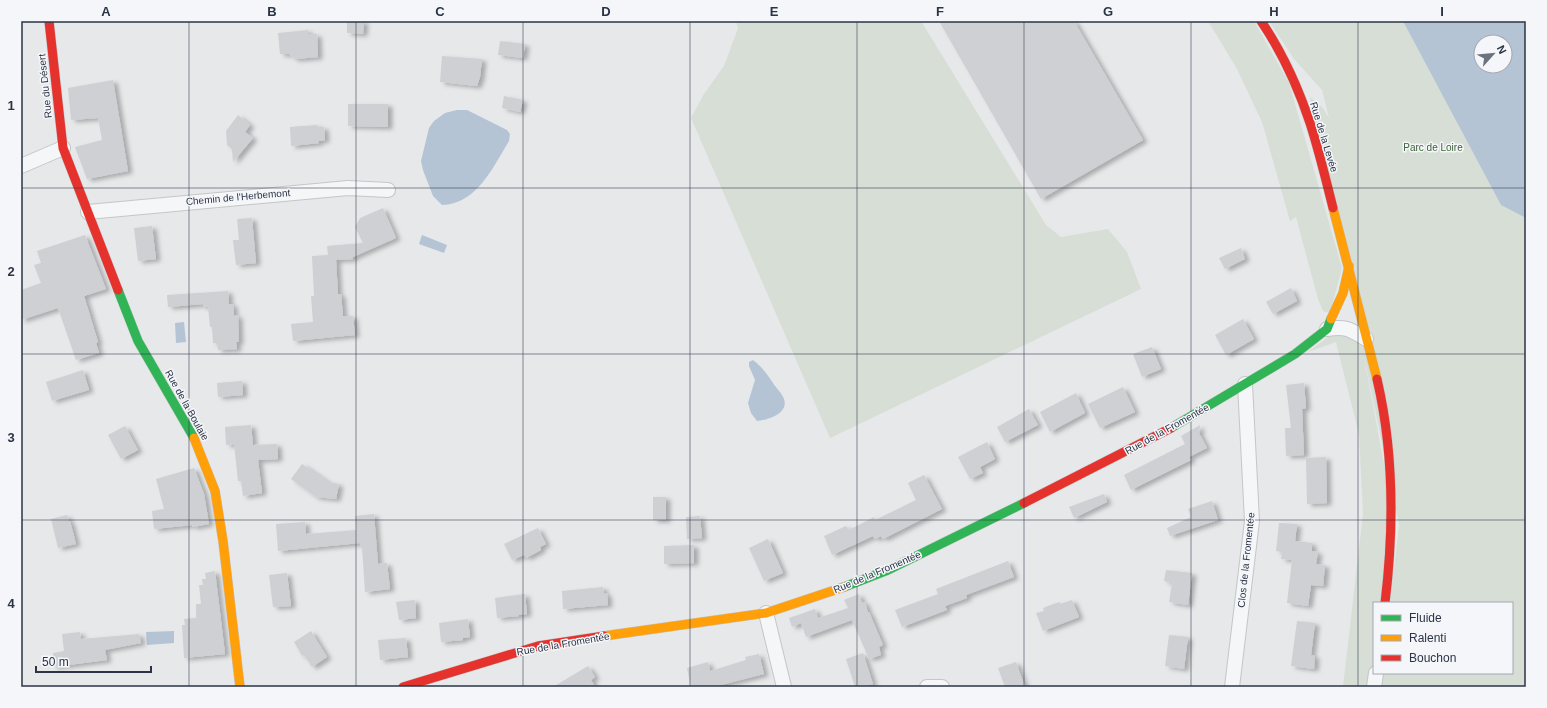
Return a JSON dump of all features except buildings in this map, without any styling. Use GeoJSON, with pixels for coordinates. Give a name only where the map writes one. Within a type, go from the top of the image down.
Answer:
{"type":"FeatureCollection","features":[{"type":"Feature","properties":{"kind":"street","name":"Rue du Désert"},"geometry":{"type":"LineString","coordinates":[[48,21],[63,148]]}},
{"type":"Feature","properties":{"kind":"street","name":"Rue de la Levée"},"geometry":{"type":"LineString","coordinates":[[1261,21],[1271,36],[1294,82],[1310,123],[1378,385],[1390,471],[1392,499],[1390,564],[1385,602]]}},
{"type":"Feature","properties":{"kind":"street"},"geometry":{"type":"LineString","coordinates":[[21,166],[63,148]]}},
{"type":"Feature","properties":{"kind":"street","name":"Rue de la Boulaie"},"geometry":{"type":"LineString","coordinates":[[63,148],[138,341],[196,441],[215,491],[223,541],[240,687]]}},
{"type":"Feature","properties":{"kind":"street","name":"Chemin de l'Herbemont"},"geometry":{"type":"LineString","coordinates":[[88,212],[348,188],[388,190]]}},
{"type":"Feature","properties":{"kind":"street"},"geometry":{"type":"LineString","coordinates":[[1328,329],[1343,293],[1348,266]]}},
{"type":"Feature","properties":{"kind":"street"},"geometry":{"type":"LineString","coordinates":[[1328,329],[1341,327],[1351,330],[1366,339]]}},
{"type":"Feature","properties":{"kind":"street","name":"Rue de la Fromentée"},"geometry":{"type":"LineString","coordinates":[[404,687],[420,683],[506,653],[538,646],[766,613],[832,592],[888,570],[1122,454],[1188,419],[1295,354],[1328,329]]}},
{"type":"Feature","properties":{"kind":"street","name":"Clos de la Fromentée"},"geometry":{"type":"LineString","coordinates":[[1232,687],[1252,521],[1245,384]]}},
{"type":"Feature","properties":{"kind":"street"},"geometry":{"type":"LineString","coordinates":[[766,613],[784,687]]}},
{"type":"Feature","properties":{"kind":"street"},"geometry":{"type":"LineString","coordinates":[[1374,687],[1376,674]]}},
{"type":"Feature","properties":{"kind":"street"},"geometry":{"type":"LineString","coordinates":[[927,687],[942,687]]}},
{"type":"Feature","properties":{"kind":"green space"},"geometry":{"type":"Polygon","coordinates":[[[736,21],[921,21],[1046,225],[1061,237],[1108,229],[1127,252],[1141,289],[830,438],[691,118],[704,94],[724,66],[738,28],[736,21]]]}},
{"type":"Feature","properties":{"kind":"green space"},"geometry":{"type":"Polygon","coordinates":[[[1208,21],[1254,21],[1289,83],[1342,268],[1330,313],[1323,311],[1318,299],[1296,217],[1290,221],[1262,122],[1237,69],[1208,21]]]}},
{"type":"Feature","properties":{"kind":"green space","name":"Parc de Loire"},"geometry":{"type":"Polygon","coordinates":[[[1269,21],[1526,21],[1526,687],[1381,687],[1382,674],[1513,674],[1513,602],[1390,602],[1399,525],[1310,97],[1323,108],[1329,118],[1322,90],[1294,59],[1269,21]]]}},
{"type":"Feature","properties":{"kind":"green space"},"geometry":{"type":"Polygon","coordinates":[[[1336,331],[1361,341],[1388,486],[1382,602],[1373,602],[1373,670],[1371,687],[1343,687],[1363,514],[1359,434],[1336,342],[1308,352],[1336,331]]]}},
{"type":"Feature","properties":{"kind":"water"},"geometry":{"type":"Polygon","coordinates":[[[1403,21],[1526,21],[1526,218],[1501,205],[1403,21]]]}},
{"type":"Feature","properties":{"kind":"water"},"geometry":{"type":"Polygon","coordinates":[[[457,110],[467,110],[507,130],[510,134],[509,141],[483,182],[474,191],[465,198],[454,203],[442,205],[433,196],[421,161],[429,128],[434,121],[445,113],[457,110]]]}},
{"type":"Feature","properties":{"kind":"water"},"geometry":{"type":"Polygon","coordinates":[[[422,235],[447,245],[444,253],[419,244],[422,235]]]}},
{"type":"Feature","properties":{"kind":"water"},"geometry":{"type":"Polygon","coordinates":[[[184,322],[186,342],[176,343],[175,323],[184,322]]]}},
{"type":"Feature","properties":{"kind":"water"},"geometry":{"type":"Polygon","coordinates":[[[753,360],[764,371],[780,393],[785,404],[783,409],[776,415],[771,418],[757,421],[751,413],[748,403],[755,380],[749,366],[749,362],[753,360]]]}},
{"type":"Feature","properties":{"kind":"water"},"geometry":{"type":"Polygon","coordinates":[[[174,631],[174,643],[147,645],[146,632],[174,631]]]}},
{"type":"Feature","properties":{"kind":"traffic: fast"},"geometry":{"type":"LineString","coordinates":[[118,290],[138,341],[194,438]]}},
{"type":"Feature","properties":{"kind":"traffic: fast"},"geometry":{"type":"LineString","coordinates":[[1171,428],[1295,354],[1327,329],[1331,319]]}},
{"type":"Feature","properties":{"kind":"traffic: fast"},"geometry":{"type":"LineString","coordinates":[[844,587],[888,570],[1024,503]]}},
{"type":"Feature","properties":{"kind":"traffic: slow"},"geometry":{"type":"LineString","coordinates":[[1333,208],[1377,379]]}},
{"type":"Feature","properties":{"kind":"traffic: slow"},"geometry":{"type":"LineString","coordinates":[[1331,319],[1343,293],[1349,266]]}},
{"type":"Feature","properties":{"kind":"traffic: slow"},"geometry":{"type":"LineString","coordinates":[[194,438],[215,491],[223,541],[240,687]]}},
{"type":"Feature","properties":{"kind":"traffic: slow"},"geometry":{"type":"LineString","coordinates":[[604,636],[766,613],[844,587]]}},
{"type":"Feature","properties":{"kind":"traffic: jam"},"geometry":{"type":"LineString","coordinates":[[49,21],[63,148],[118,290]]}},
{"type":"Feature","properties":{"kind":"traffic: jam"},"geometry":{"type":"LineString","coordinates":[[1261,21],[1283,57],[1300,96],[1310,123],[1333,208]]}},
{"type":"Feature","properties":{"kind":"traffic: jam"},"geometry":{"type":"LineString","coordinates":[[1377,379],[1387,434],[1391,491],[1390,547],[1385,602]]}},
{"type":"Feature","properties":{"kind":"traffic: jam"},"geometry":{"type":"LineString","coordinates":[[1024,503],[1171,428]]}},
{"type":"Feature","properties":{"kind":"traffic: jam"},"geometry":{"type":"LineString","coordinates":[[403,687],[538,646],[604,636]]}}]}
